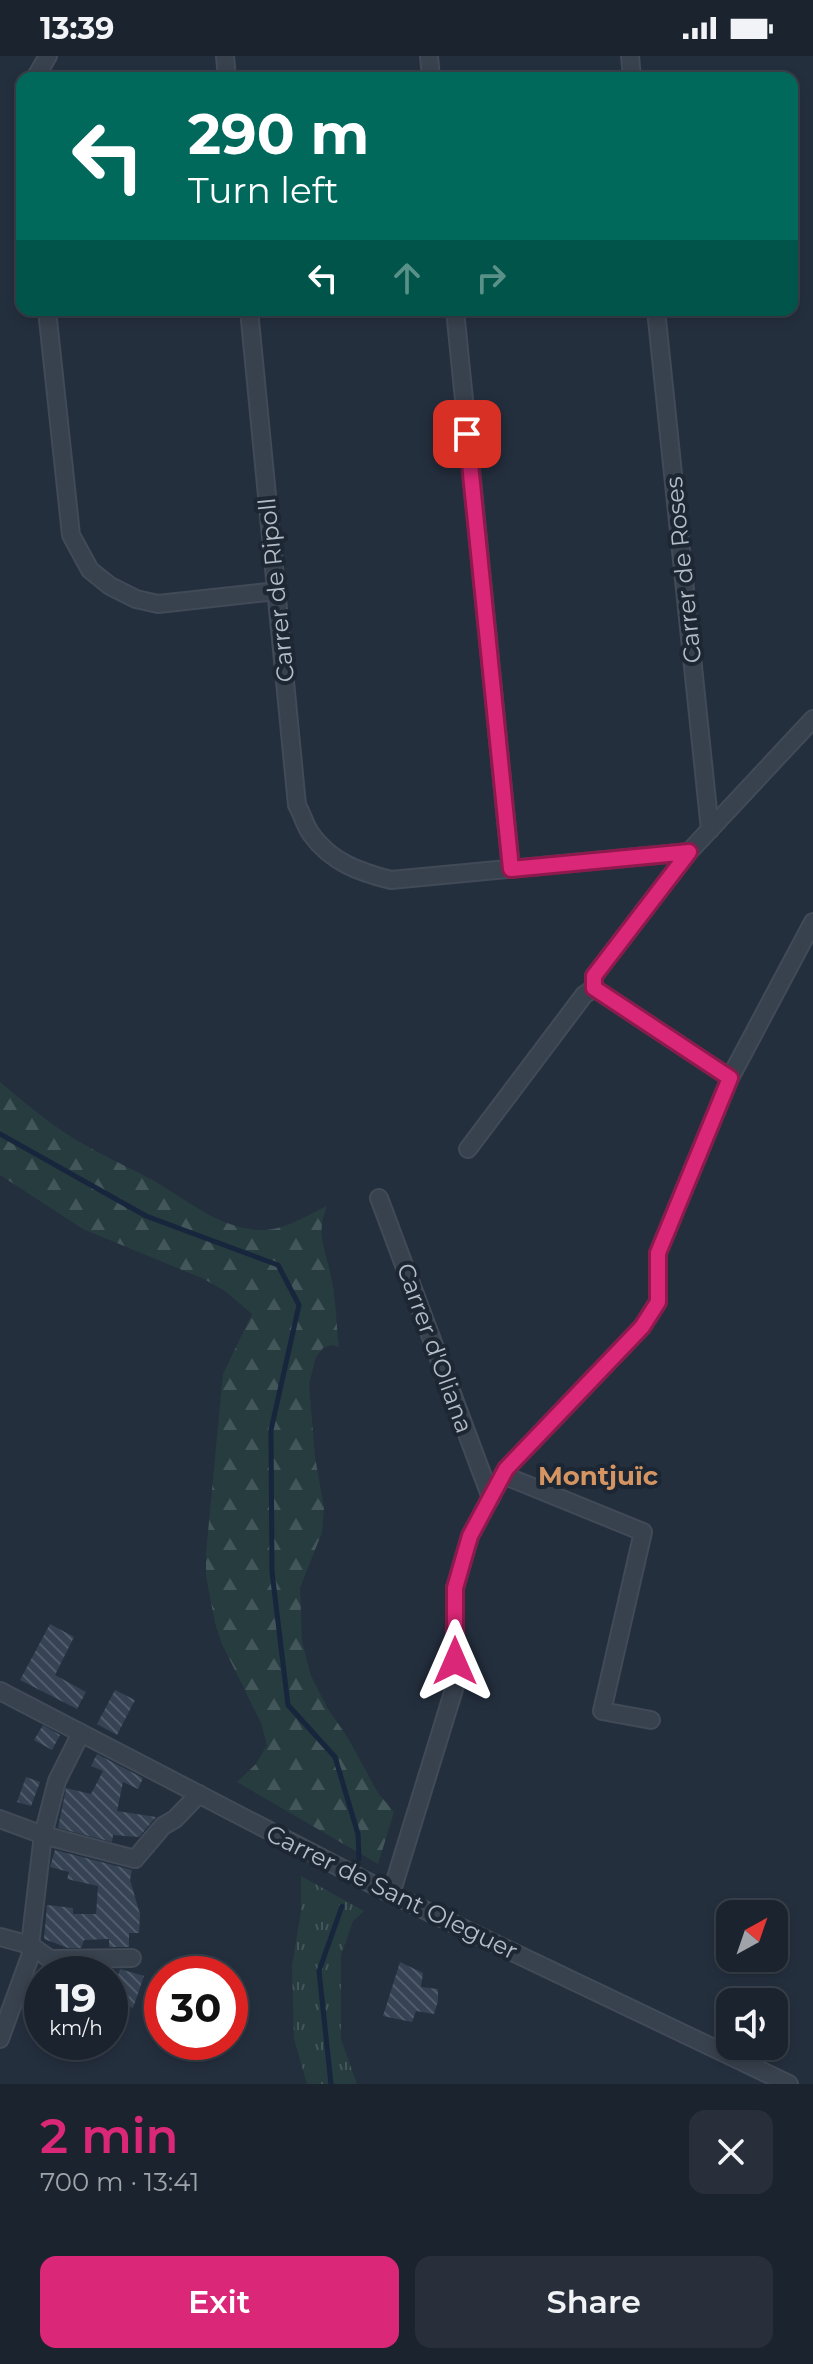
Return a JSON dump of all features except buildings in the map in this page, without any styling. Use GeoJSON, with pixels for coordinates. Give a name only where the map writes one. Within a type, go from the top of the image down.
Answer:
{"type":"FeatureCollection","features":[{"type":"Feature","properties":{"kind":"street"},"geometry":{"type":"LineString","coordinates":[[48,316],[71,535],[90,570],[110,586],[136,599],[158,604],[277,591]]}},
{"type":"Feature","properties":{"kind":"street","name":"Carrer de Ripoll"},"geometry":{"type":"LineString","coordinates":[[250,316],[297,805],[311,833],[335,858],[356,871],[391,880],[511,869]]}},
{"type":"Feature","properties":{"kind":"street"},"geometry":{"type":"LineString","coordinates":[[456,316],[511,869],[689,852]]}},
{"type":"Feature","properties":{"kind":"street","name":"Carrer de Roses"},"geometry":{"type":"LineString","coordinates":[[657,316],[710,830]]}},
{"type":"Feature","properties":{"kind":"street"},"geometry":{"type":"LineString","coordinates":[[594,988],[594,976],[689,852],[813,719]]}},
{"type":"Feature","properties":{"kind":"street"},"geometry":{"type":"LineString","coordinates":[[391,1894],[455,1686],[455,1588],[470,1536],[506,1469],[642,1327],[658,1302],[658,1253],[730,1078],[813,922]]}},
{"type":"Feature","properties":{"kind":"street"},"geometry":{"type":"LineString","coordinates":[[594,988],[730,1078]]}},
{"type":"Feature","properties":{"kind":"street"},"geometry":{"type":"LineString","coordinates":[[468,1149],[584,995],[594,988]]}},
{"type":"Feature","properties":{"kind":"street","name":"Carrer d'Oliana"},"geometry":{"type":"LineString","coordinates":[[379,1198],[491,1498]]}},
{"type":"Feature","properties":{"kind":"street"},"geometry":{"type":"LineString","coordinates":[[503,1475],[643,1532],[602,1711],[651,1720]]}},
{"type":"Feature","properties":{"kind":"street","name":"Carrer de Sant Oleguer"},"geometry":{"type":"LineString","coordinates":[[0,1691],[391,1894],[789,2084]]}},
{"type":"Feature","properties":{"kind":"street"},"geometry":{"type":"LineString","coordinates":[[0,2039],[29,1963],[43,1835],[57,1781],[81,1733]]}},
{"type":"Feature","properties":{"kind":"street"},"geometry":{"type":"LineString","coordinates":[[0,1819],[43,1835],[135,1859],[163,1826],[175,1819],[199,1794]]}},
{"type":"Feature","properties":{"kind":"street"},"geometry":{"type":"LineString","coordinates":[[0,1937],[30,1945],[50,1959],[132,1958]]}},
{"type":"Feature","properties":{"kind":"green space"},"geometry":{"type":"Polygon","coordinates":[[[0,1082],[73,1138],[228,1223],[268,1230],[327,1206],[322,1239],[334,1290],[339,1347],[331,1345],[323,1348],[316,1357],[309,1384],[315,1457],[324,1508],[322,1532],[300,1588],[302,1641],[311,1676],[328,1709],[378,1793],[394,1812],[378,1864],[237,1782],[256,1764],[267,1745],[261,1723],[222,1644],[215,1623],[206,1576],[206,1553],[223,1374],[252,1314],[225,1291],[204,1279],[83,1229],[0,1175],[0,1082]]]}},
{"type":"Feature","properties":{"kind":"green space"},"geometry":{"type":"Polygon","coordinates":[[[301,1876],[364,1911],[353,1921],[341,1955],[341,2039],[357,2084],[307,2084],[294,2039],[292,1966],[301,1911],[301,1876]]]}},
{"type":"Feature","properties":{"kind":"waterway"},"geometry":{"type":"LineString","coordinates":[[0,1134],[146,1216],[278,1265],[299,1305],[271,1430],[272,1572],[288,1705],[335,1757],[358,1834],[359,1859]]}},
{"type":"Feature","properties":{"kind":"waterway"},"geometry":{"type":"LineString","coordinates":[[331,2084],[319,1971],[342,1906]]}},
{"type":"Feature","properties":{"kind":"district","name":"Montjuïc"},"geometry":{"type":"Point","coordinates":[598,1476]}},
{"type":"Feature","properties":{"kind":"route"},"geometry":{"type":"LineString","coordinates":[[455,1661],[455,1588],[470,1536],[506,1469],[642,1327],[658,1302],[658,1253],[730,1078],[594,988],[593,983],[594,976],[689,852],[511,869],[467,434]]}}]}
